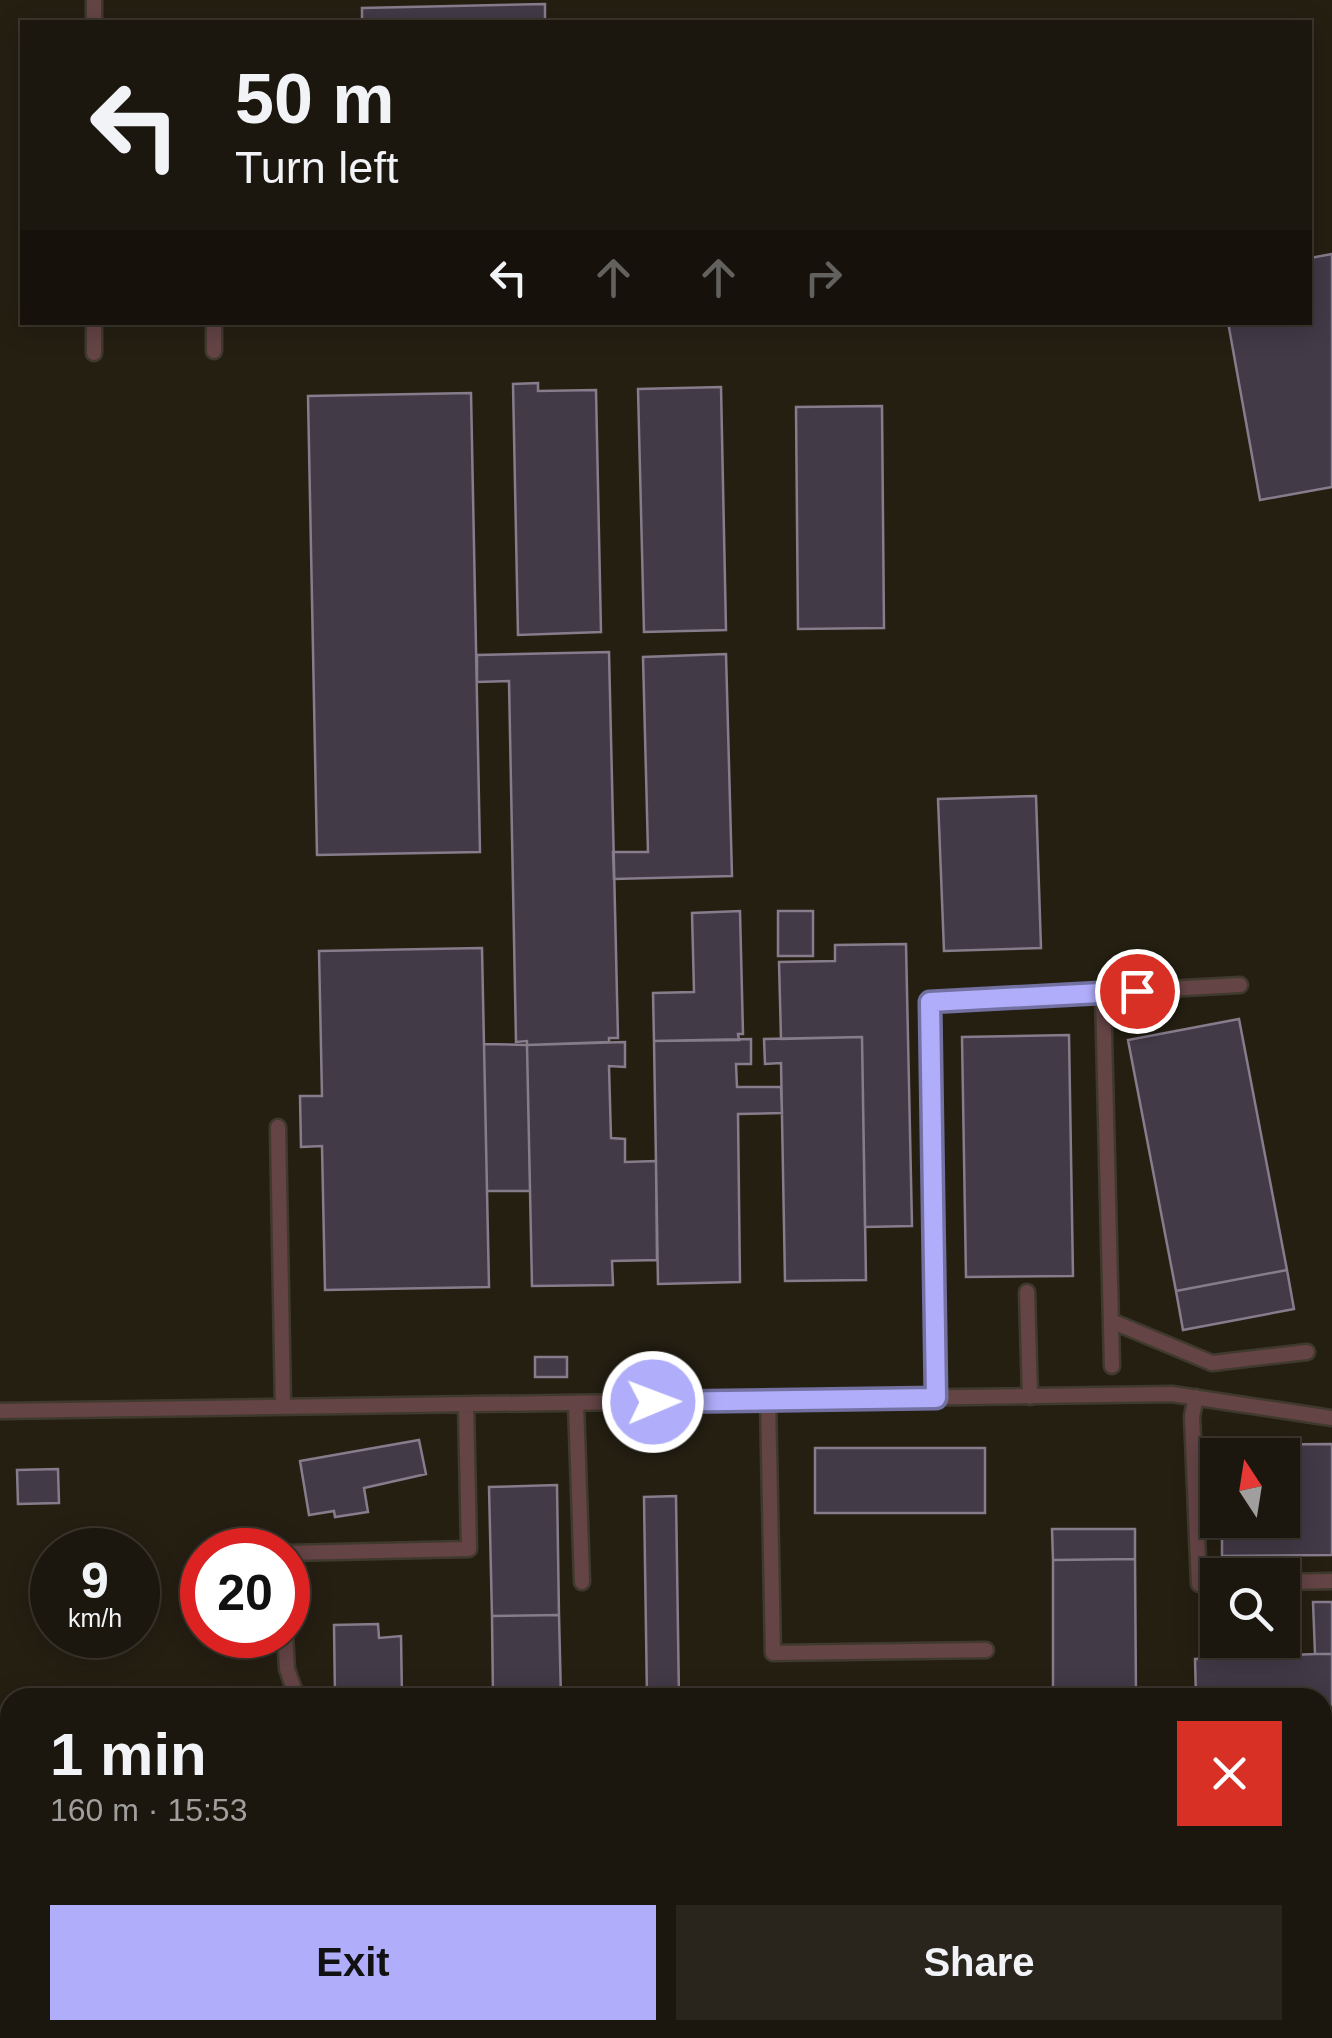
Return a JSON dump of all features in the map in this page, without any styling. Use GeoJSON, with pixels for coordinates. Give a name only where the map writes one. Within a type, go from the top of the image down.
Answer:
{"type":"FeatureCollection","features":[{"type":"Feature","properties":{"kind":"lane"},"geometry":{"type":"LineString","coordinates":[[94,325],[94,353]]}},
{"type":"Feature","properties":{"kind":"lane"},"geometry":{"type":"LineString","coordinates":[[214,325],[214,352]]}},
{"type":"Feature","properties":{"kind":"lane"},"geometry":{"type":"LineString","coordinates":[[936,1398],[930,1002],[1240,986]]}},
{"type":"Feature","properties":{"kind":"lane"},"geometry":{"type":"LineString","coordinates":[[1103,992],[1112,1366]]}},
{"type":"Feature","properties":{"kind":"lane"},"geometry":{"type":"LineString","coordinates":[[278,1127],[283,1407]]}},
{"type":"Feature","properties":{"kind":"lane"},"geometry":{"type":"LineString","coordinates":[[1027,1292],[1030,1396]]}},
{"type":"Feature","properties":{"kind":"lane"},"geometry":{"type":"LineString","coordinates":[[1111,1322],[1212,1363],[1307,1352]]}},
{"type":"Feature","properties":{"kind":"lane"},"geometry":{"type":"LineString","coordinates":[[0,1411],[1030,1396],[1196,1397],[1332,1418]]}},
{"type":"Feature","properties":{"kind":"lane"},"geometry":{"type":"LineString","coordinates":[[1196,1397],[1192,1416],[1200,1584]]}},
{"type":"Feature","properties":{"kind":"lane"},"geometry":{"type":"LineString","coordinates":[[768,1400],[773,1653],[986,1650]]}},
{"type":"Feature","properties":{"kind":"lane"},"geometry":{"type":"LineString","coordinates":[[576,1403],[582,1582]]}},
{"type":"Feature","properties":{"kind":"lane"},"geometry":{"type":"LineString","coordinates":[[310,1553],[469,1549],[466,1404]]}},
{"type":"Feature","properties":{"kind":"lane"},"geometry":{"type":"LineString","coordinates":[[1300,1582],[1332,1581]]}},
{"type":"Feature","properties":{"kind":"lane"},"geometry":{"type":"LineString","coordinates":[[287,1658],[294,1688]]}},
{"type":"Feature","properties":{"kind":"building"},"geometry":{"type":"Polygon","coordinates":[[[545,4],[545,20],[362,20],[362,8],[545,4]]]}},
{"type":"Feature","properties":{"kind":"building"},"geometry":{"type":"Polygon","coordinates":[[[1332,254],[1332,487],[1260,500],[1229,325],[1312,325],[1312,258],[1332,254]]]}},
{"type":"Feature","properties":{"kind":"building"},"geometry":{"type":"Polygon","coordinates":[[[538,383],[538,391],[596,390],[601,632],[518,635],[513,384],[538,383]]]}},
{"type":"Feature","properties":{"kind":"building"},"geometry":{"type":"Polygon","coordinates":[[[721,387],[726,630],[644,632],[638,389],[721,387]]]}},
{"type":"Feature","properties":{"kind":"building"},"geometry":{"type":"Polygon","coordinates":[[[471,393],[480,852],[317,855],[308,396],[471,393]]]}},
{"type":"Feature","properties":{"kind":"building"},"geometry":{"type":"Polygon","coordinates":[[[882,406],[884,628],[798,629],[796,407],[882,406]]]}},
{"type":"Feature","properties":{"kind":"building"},"geometry":{"type":"Polygon","coordinates":[[[609,652],[618,1038],[609,1038],[609,1042],[527,1045],[527,1041],[516,1042],[509,681],[477,682],[477,655],[609,652]]]}},
{"type":"Feature","properties":{"kind":"building"},"geometry":{"type":"Polygon","coordinates":[[[726,654],[732,876],[614,879],[613,852],[648,852],[643,657],[726,654]]]}},
{"type":"Feature","properties":{"kind":"building"},"geometry":{"type":"Polygon","coordinates":[[[1036,796],[1041,948],[944,951],[938,799],[1036,796]]]}},
{"type":"Feature","properties":{"kind":"building"},"geometry":{"type":"Polygon","coordinates":[[[740,911],[743,1034],[738,1034],[739,1040],[654,1041],[653,993],[694,992],[692,913],[740,911]]]}},
{"type":"Feature","properties":{"kind":"building"},"geometry":{"type":"Polygon","coordinates":[[[778,911],[813,911],[813,956],[778,956],[778,911]]]}},
{"type":"Feature","properties":{"kind":"building"},"geometry":{"type":"Polygon","coordinates":[[[906,944],[912,1226],[865,1227],[862,1037],[781,1039],[779,962],[835,961],[835,945],[906,944]]]}},
{"type":"Feature","properties":{"kind":"building"},"geometry":{"type":"Polygon","coordinates":[[[482,948],[489,1287],[325,1290],[322,1146],[301,1147],[300,1096],[322,1096],[319,951],[482,948]]]}},
{"type":"Feature","properties":{"kind":"building"},"geometry":{"type":"Polygon","coordinates":[[[1239,1019],[1287,1270],[1176,1291],[1128,1040],[1239,1019]]]}},
{"type":"Feature","properties":{"kind":"building"},"geometry":{"type":"Polygon","coordinates":[[[1069,1035],[1073,1276],[966,1277],[962,1037],[1069,1035]]]}},
{"type":"Feature","properties":{"kind":"building"},"geometry":{"type":"Polygon","coordinates":[[[862,1037],[866,1280],[785,1281],[781,1063],[765,1064],[764,1039],[862,1037]]]}},
{"type":"Feature","properties":{"kind":"building"},"geometry":{"type":"Polygon","coordinates":[[[751,1039],[751,1064],[736,1064],[737,1087],[781,1087],[782,1113],[738,1114],[740,1282],[658,1284],[654,1041],[751,1039]]]}},
{"type":"Feature","properties":{"kind":"building"},"geometry":{"type":"Polygon","coordinates":[[[625,1042],[625,1067],[609,1066],[611,1138],[625,1139],[625,1162],[656,1161],[657,1260],[612,1261],[613,1285],[532,1286],[527,1045],[625,1042]]]}},
{"type":"Feature","properties":{"kind":"building"},"geometry":{"type":"Polygon","coordinates":[[[484,1044],[527,1045],[530,1191],[487,1191],[484,1044]]]}},
{"type":"Feature","properties":{"kind":"building"},"geometry":{"type":"Polygon","coordinates":[[[1287,1270],[1294,1309],[1183,1330],[1176,1291],[1287,1270]]]}},
{"type":"Feature","properties":{"kind":"building"},"geometry":{"type":"Polygon","coordinates":[[[535,1357],[567,1357],[567,1377],[535,1377],[535,1357]]]}},
{"type":"Feature","properties":{"kind":"building"},"geometry":{"type":"Polygon","coordinates":[[[419,1440],[426,1474],[364,1488],[368,1512],[335,1517],[334,1511],[309,1515],[300,1461],[419,1440]]]}},
{"type":"Feature","properties":{"kind":"building"},"geometry":{"type":"Polygon","coordinates":[[[1300,1444],[1332,1444],[1332,1555],[1222,1556],[1222,1538],[1300,1538],[1300,1444]]]}},
{"type":"Feature","properties":{"kind":"building"},"geometry":{"type":"Polygon","coordinates":[[[815,1448],[985,1448],[985,1513],[815,1513],[815,1448]]]}},
{"type":"Feature","properties":{"kind":"building"},"geometry":{"type":"Polygon","coordinates":[[[58,1469],[59,1503],[18,1504],[17,1470],[58,1469]]]}},
{"type":"Feature","properties":{"kind":"building"},"geometry":{"type":"Polygon","coordinates":[[[557,1485],[559,1615],[492,1616],[489,1487],[557,1485]]]}},
{"type":"Feature","properties":{"kind":"building"},"geometry":{"type":"Polygon","coordinates":[[[676,1496],[679,1688],[647,1688],[644,1497],[676,1496]]]}},
{"type":"Feature","properties":{"kind":"building"},"geometry":{"type":"Polygon","coordinates":[[[1052,1529],[1135,1529],[1135,1559],[1053,1560],[1052,1529]]]}},
{"type":"Feature","properties":{"kind":"building"},"geometry":{"type":"Polygon","coordinates":[[[1135,1559],[1136,1688],[1053,1688],[1053,1560],[1135,1559]]]}},
{"type":"Feature","properties":{"kind":"building"},"geometry":{"type":"Polygon","coordinates":[[[1313,1602],[1332,1602],[1332,1654],[1315,1654],[1313,1602]]]}},
{"type":"Feature","properties":{"kind":"building"},"geometry":{"type":"Polygon","coordinates":[[[559,1615],[561,1688],[493,1688],[492,1616],[559,1615]]]}},
{"type":"Feature","properties":{"kind":"building"},"geometry":{"type":"Polygon","coordinates":[[[378,1624],[379,1638],[401,1636],[402,1688],[335,1688],[334,1625],[378,1624]]]}},
{"type":"Feature","properties":{"kind":"building"},"geometry":{"type":"Polygon","coordinates":[[[1332,1654],[1332,1688],[1196,1688],[1195,1659],[1332,1654]]]}},
{"type":"Feature","properties":{"kind":"route"},"geometry":{"type":"LineString","coordinates":[[653,1402],[936,1398],[930,1002],[1137,991]]}}]}
